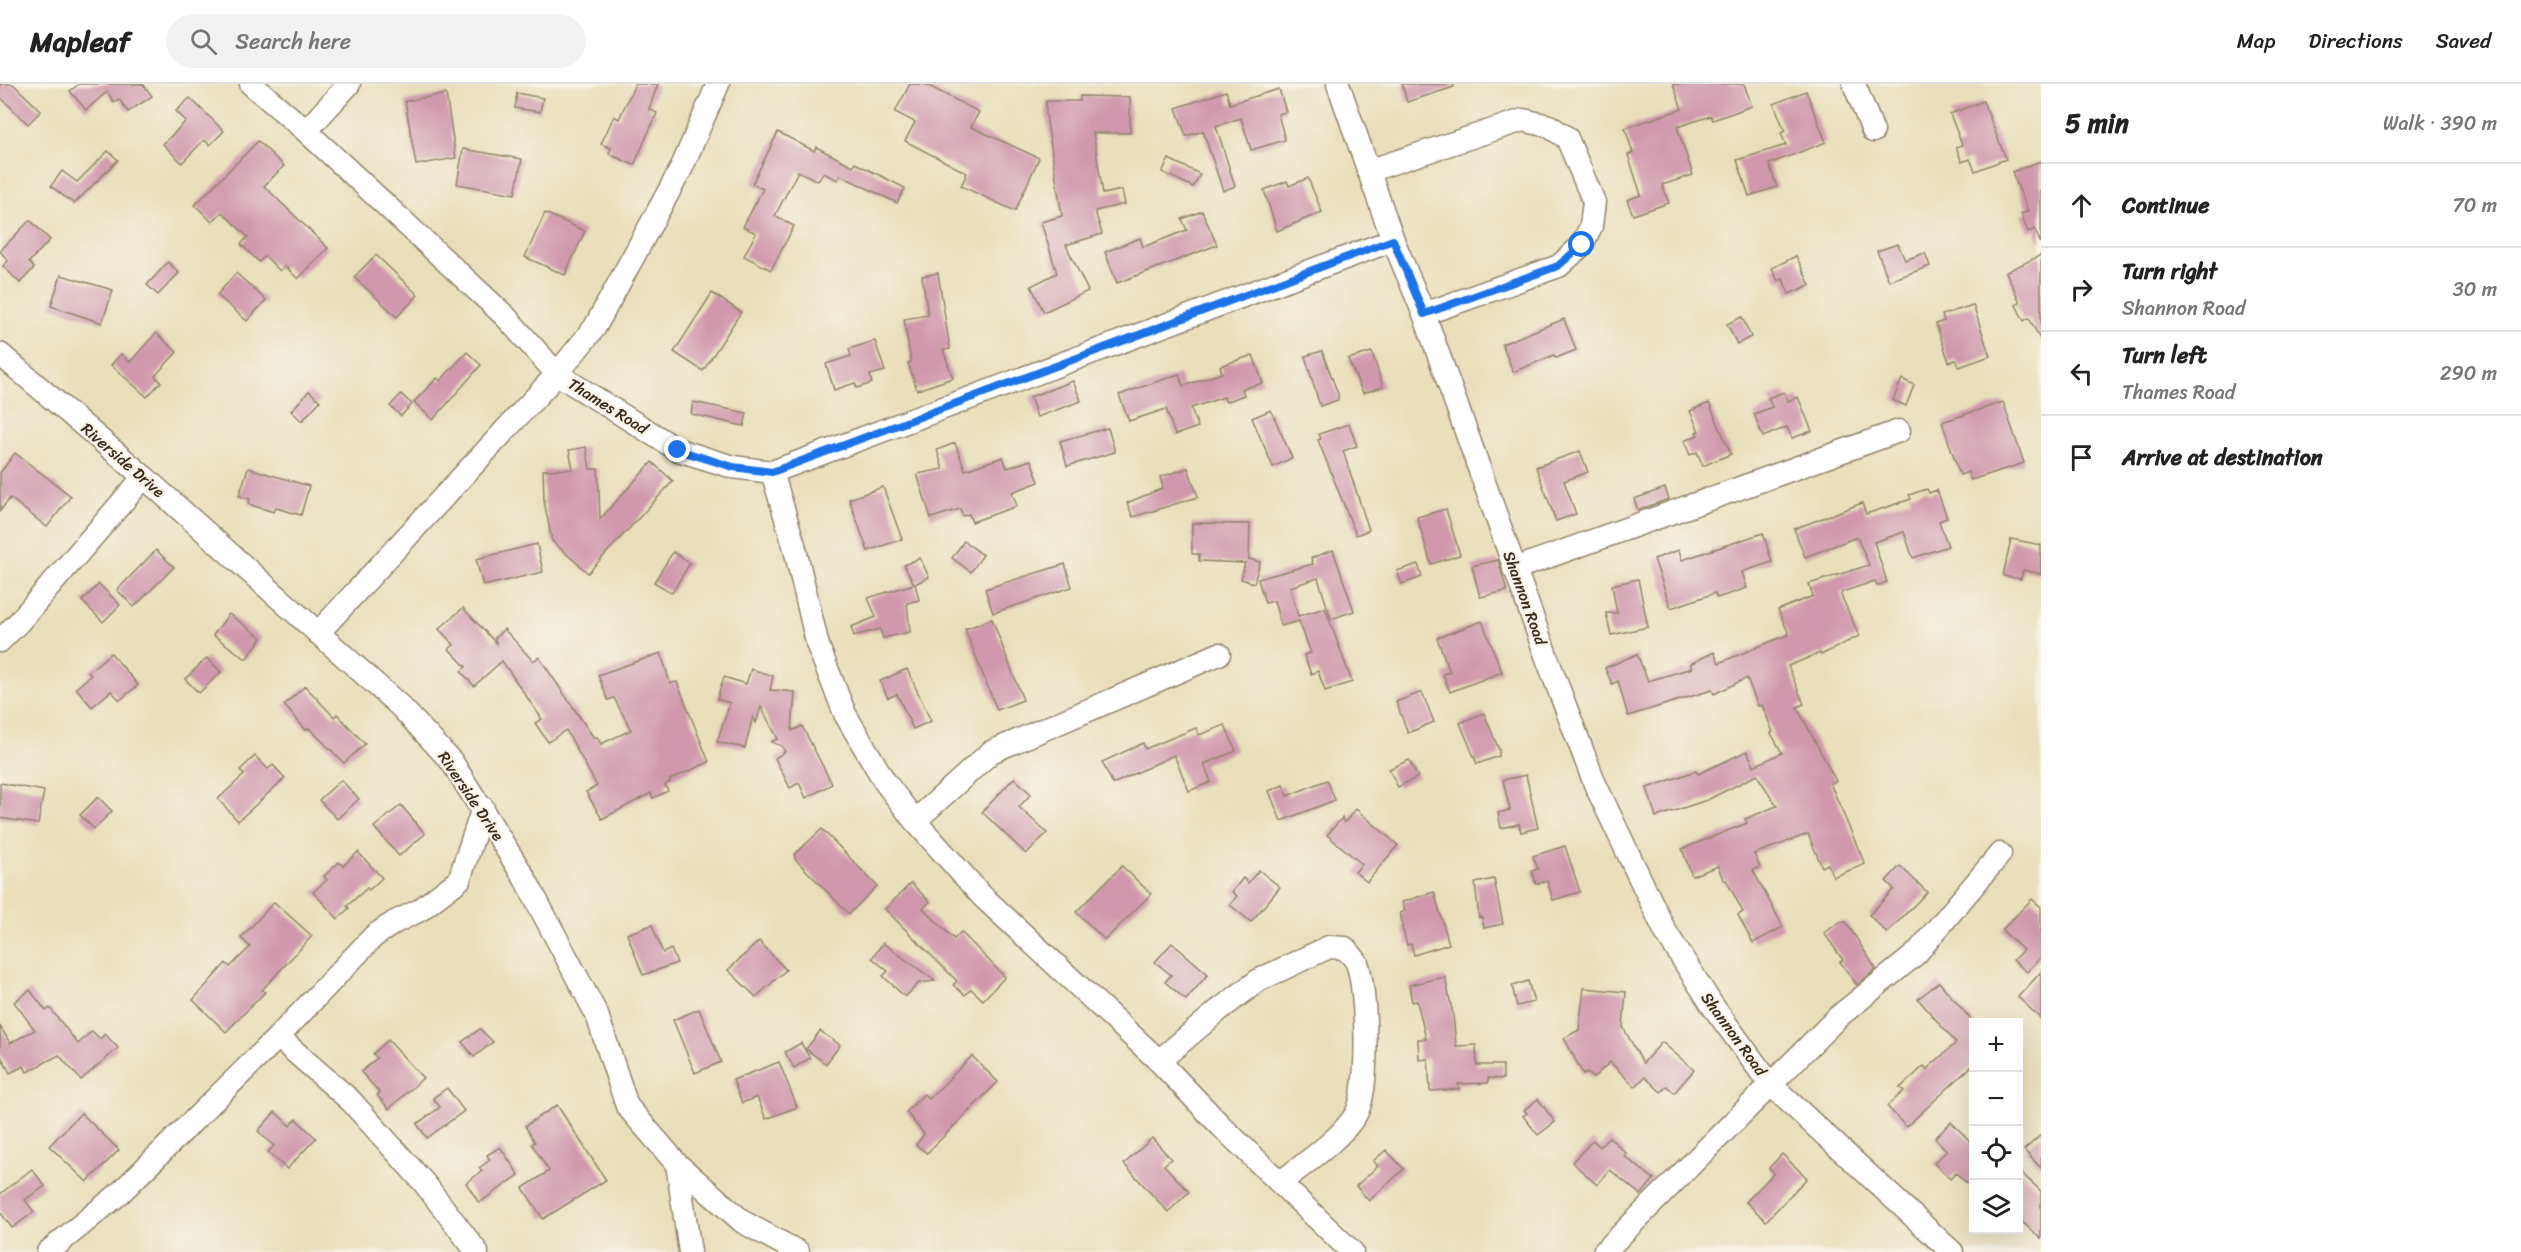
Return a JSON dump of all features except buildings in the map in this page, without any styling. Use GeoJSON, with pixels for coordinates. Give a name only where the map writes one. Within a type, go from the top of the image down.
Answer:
{"type":"FeatureCollection","features":[{"type":"Feature","properties":{"kind":"street","name":"Thames Road"},"geometry":{"type":"LineString","coordinates":[[251,84],[306,131],[506,317],[557,374],[678,450],[733,467],[772,472],[1393,240]]}},
{"type":"Feature","properties":{"kind":"street"},"geometry":{"type":"LineString","coordinates":[[306,131],[349,84]]}},
{"type":"Feature","properties":{"kind":"street"},"geometry":{"type":"LineString","coordinates":[[318,633],[557,374],[595,327],[681,169],[718,84]]}},
{"type":"Feature","properties":{"kind":"street","name":"Shannon Road"},"geometry":{"type":"LineString","coordinates":[[1338,84],[1393,240],[1424,314],[1514,569],[1595,784],[1665,932],[1712,1005],[1770,1084],[1952,1252]]}},
{"type":"Feature","properties":{"kind":"street"},"geometry":{"type":"LineString","coordinates":[[1854,84],[1873,131]]}},
{"type":"Feature","properties":{"kind":"street"},"geometry":{"type":"LineString","coordinates":[[1368,171],[1523,120],[1549,126],[1567,138],[1587,184],[1594,202],[1591,226],[1582,245],[1558,266],[1424,314]]}},
{"type":"Feature","properties":{"kind":"street","name":"Riverside Drive"},"geometry":{"type":"LineString","coordinates":[[0,354],[144,477],[401,707],[452,762],[483,808],[524,877],[597,1015],[627,1106],[677,1164],[743,1222],[798,1252]]}},
{"type":"Feature","properties":{"kind":"street"},"geometry":{"type":"LineString","coordinates":[[1514,569],[1899,431]]}},
{"type":"Feature","properties":{"kind":"street"},"geometry":{"type":"LineString","coordinates":[[772,472],[794,545],[818,646],[845,714],[885,782],[915,821],[982,896],[1159,1061],[1221,1126],[1352,1252]]}},
{"type":"Feature","properties":{"kind":"street"},"geometry":{"type":"LineString","coordinates":[[0,640],[18,623],[144,477]]}},
{"type":"Feature","properties":{"kind":"street"},"geometry":{"type":"LineString","coordinates":[[915,821],[991,752],[1219,654]]}},
{"type":"Feature","properties":{"kind":"street"},"geometry":{"type":"LineString","coordinates":[[48,1252],[120,1193],[278,1037],[374,936],[395,922],[420,910],[459,880],[483,808]]}},
{"type":"Feature","properties":{"kind":"street"},"geometry":{"type":"LineString","coordinates":[[1604,1252],[1838,1017],[1916,954],[2000,854]]}},
{"type":"Feature","properties":{"kind":"street"},"geometry":{"type":"LineString","coordinates":[[1159,1061],[1219,1010],[1259,980],[1329,947],[1345,948],[1357,961],[1364,1008],[1366,1072],[1357,1113],[1331,1142],[1281,1182]]}},
{"type":"Feature","properties":{"kind":"street"},"geometry":{"type":"LineString","coordinates":[[278,1037],[351,1101],[425,1184],[477,1252]]}},
{"type":"Feature","properties":{"kind":"street"},"geometry":{"type":"LineString","coordinates":[[677,1164],[690,1252]]}},
{"type":"Feature","properties":{"kind":"route"},"geometry":{"type":"LineString","coordinates":[[678,450],[733,467],[772,472],[1393,240],[1424,314],[1558,266],[1582,245]]}}]}
